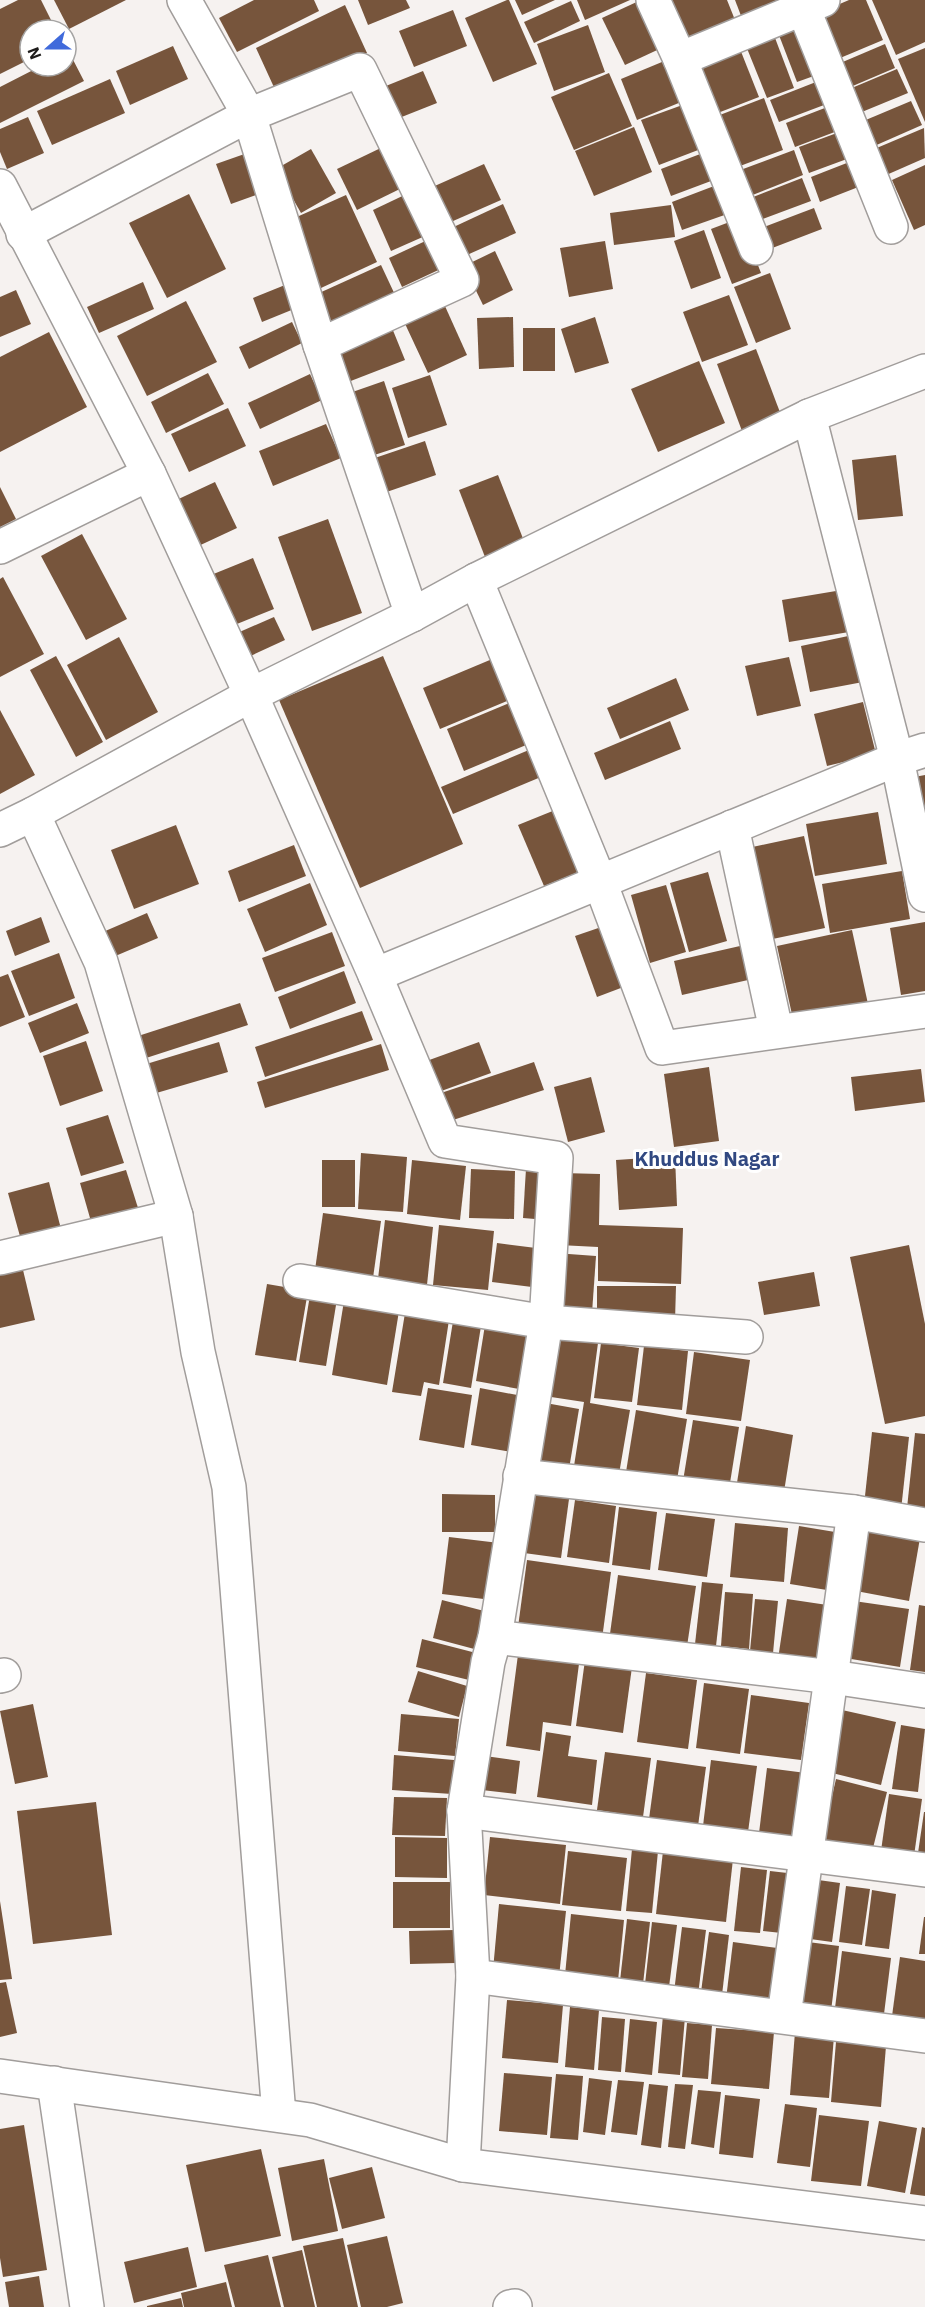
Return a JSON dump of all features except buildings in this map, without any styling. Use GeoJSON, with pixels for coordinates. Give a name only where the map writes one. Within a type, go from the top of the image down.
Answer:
{"type":"FeatureCollection","features":[{"type":"Feature","properties":{"kind":"street"},"geometry":{"type":"LineString","coordinates":[[184,0],[249,115],[320,345],[412,615]]}},
{"type":"Feature","properties":{"kind":"street"},"geometry":{"type":"LineString","coordinates":[[653,0],[680,59],[756,248]]}},
{"type":"Feature","properties":{"kind":"street"},"geometry":{"type":"LineString","coordinates":[[680,59],[809,3],[891,227]]}},
{"type":"Feature","properties":{"kind":"street"},"geometry":{"type":"LineString","coordinates":[[23,234],[249,115],[360,70],[462,280],[320,345]]}},
{"type":"Feature","properties":{"kind":"street"},"geometry":{"type":"LineString","coordinates":[[0,186],[149,474],[251,695],[375,975],[445,1141],[556,1158],[546,1322],[464,1811],[473,1976],[464,2165]]}},
{"type":"Feature","properties":{"kind":"street"},"geometry":{"type":"LineString","coordinates":[[0,830],[251,695],[412,615],[476,580],[809,416],[925,371]]}},
{"type":"Feature","properties":{"kind":"street"},"geometry":{"type":"LineString","coordinates":[[809,416],[911,755],[925,896]]}},
{"type":"Feature","properties":{"kind":"street"},"geometry":{"type":"LineString","coordinates":[[0,547],[149,474]]}},
{"type":"Feature","properties":{"kind":"street"},"geometry":{"type":"LineString","coordinates":[[476,580],[600,882],[662,1047],[925,1011]]}},
{"type":"Feature","properties":{"kind":"street"},"geometry":{"type":"LineString","coordinates":[[375,975],[911,755]]}},
{"type":"Feature","properties":{"kind":"street"},"geometry":{"type":"LineString","coordinates":[[33,814],[101,962],[176,1216],[198,1352],[229,1487],[279,2115]]}},
{"type":"Feature","properties":{"kind":"street"},"geometry":{"type":"LineString","coordinates":[[732,828],[776,1030]]}},
{"type":"Feature","properties":{"kind":"street"},"geometry":{"type":"LineString","coordinates":[[0,1258],[176,1216]]}},
{"type":"Feature","properties":{"kind":"street"},"geometry":{"type":"LineString","coordinates":[[300,1281],[546,1322],[746,1337]]}},
{"type":"Feature","properties":{"kind":"street"},"geometry":{"type":"LineString","coordinates":[[520,1476],[854,1512],[925,1526]]}},
{"type":"Feature","properties":{"kind":"street"},"geometry":{"type":"LineString","coordinates":[[783,2016],[854,1512]]}},
{"type":"Feature","properties":{"kind":"street"},"geometry":{"type":"LineString","coordinates":[[495,1637],[832,1677],[925,1691]]}},
{"type":"Feature","properties":{"kind":"street"},"geometry":{"type":"LineString","coordinates":[[464,1811],[925,1870]]}},
{"type":"Feature","properties":{"kind":"street"},"geometry":{"type":"LineString","coordinates":[[473,1976],[925,2036]]}},
{"type":"Feature","properties":{"kind":"street"},"geometry":{"type":"LineString","coordinates":[[0,2076],[310,2120],[464,2165],[925,2223]]}},
{"type":"Feature","properties":{"kind":"street"},"geometry":{"type":"LineString","coordinates":[[54,2083],[87,2307]]}},
{"type":"Feature","properties":{"kind":"district","name":"Khuddus Nagar"},"geometry":{"type":"Point","coordinates":[707,1159]}}]}
